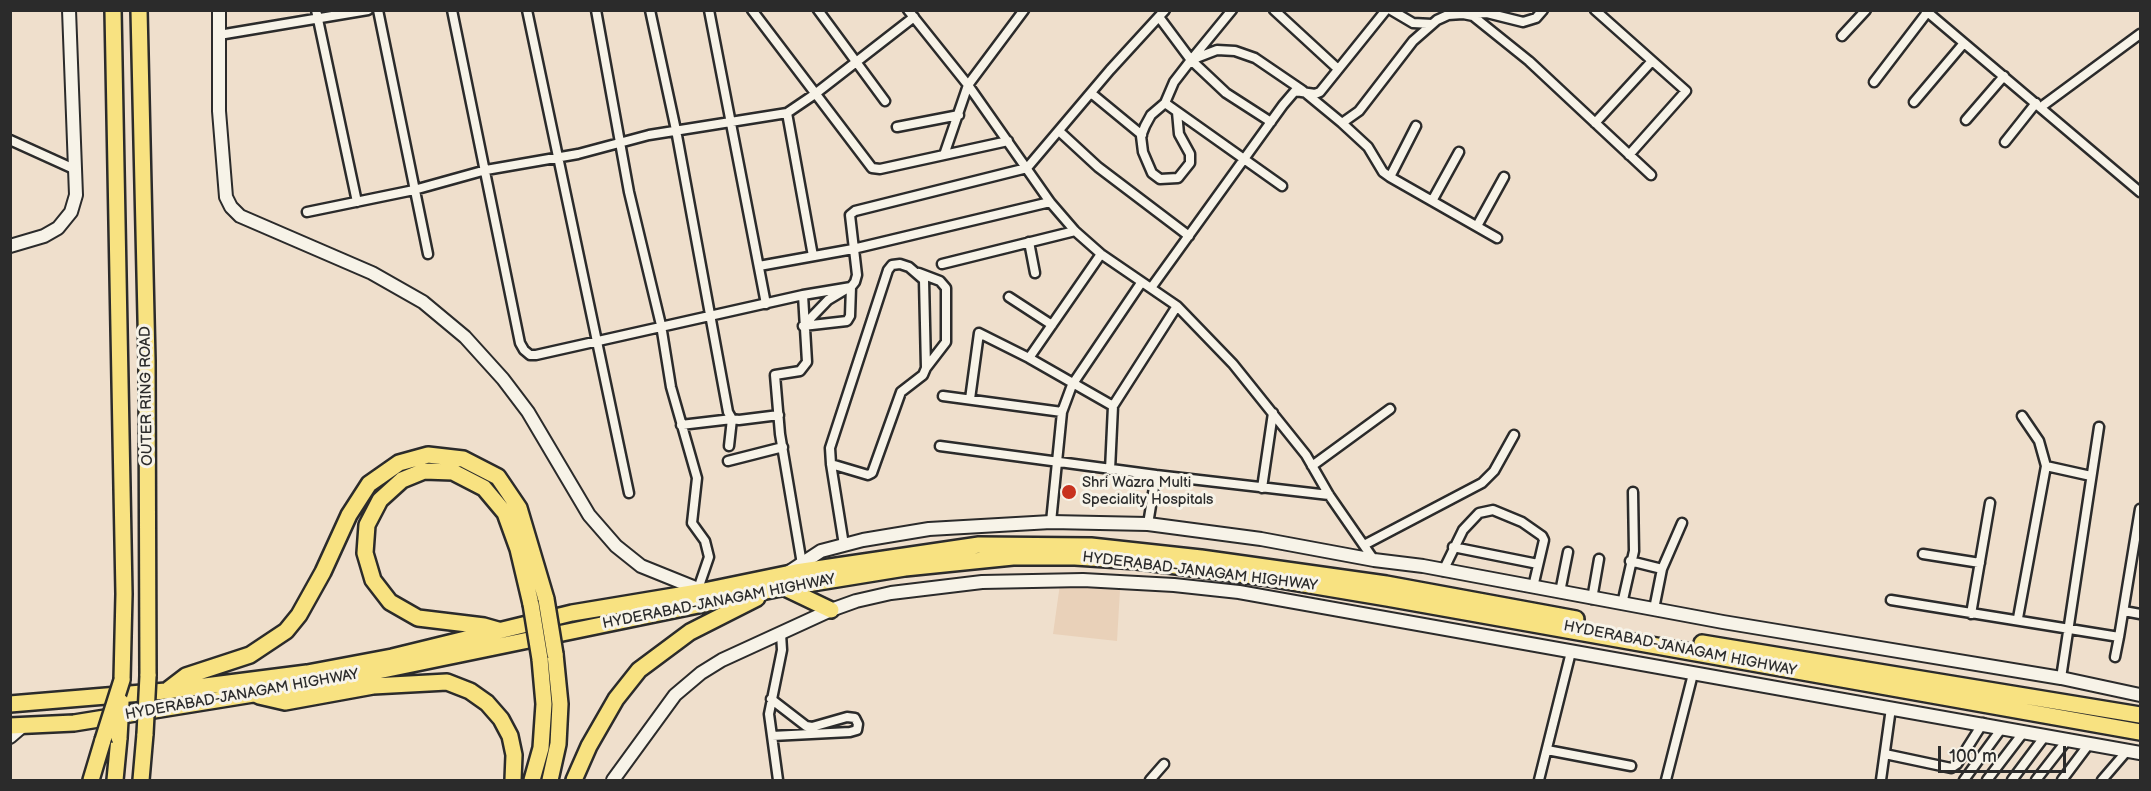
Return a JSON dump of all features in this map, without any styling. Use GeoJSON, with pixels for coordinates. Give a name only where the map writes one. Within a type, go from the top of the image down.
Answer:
{"type":"FeatureCollection","features":[{"type":"Feature","properties":{"kind":"highway","name":"OUTER RING ROAD"},"geometry":{"type":"LineString","coordinates":[[113,10],[124,594],[122,680],[115,780]]}},
{"type":"Feature","properties":{"kind":"highway","name":"OUTER RING ROAD"},"geometry":{"type":"LineString","coordinates":[[139,10],[147,361],[148,676],[141,780]]}},
{"type":"Feature","properties":{"kind":"highway"},"geometry":{"type":"LineString","coordinates":[[166,691],[186,676],[250,655],[286,631],[304,606],[349,515],[369,484],[399,463],[428,455],[463,459],[498,477],[519,508],[546,599],[548,657],[541,748],[532,780]]}},
{"type":"Feature","properties":{"kind":"highway"},"geometry":{"type":"LineString","coordinates":[[500,631],[484,626],[418,618],[390,602],[373,580],[364,553],[366,525],[380,500],[402,480],[424,471],[453,472],[484,488],[505,513],[518,549],[531,604],[560,704],[558,744],[550,780]]}},
{"type":"Feature","properties":{"kind":"highway","name":"HYDERABAD-JANAGAM HIGHWAY"},"geometry":{"type":"LineString","coordinates":[[17,726],[74,723],[324,682],[782,584],[979,545],[1048,543],[1145,551],[1386,584],[1763,654],[2140,715]]}},
{"type":"Feature","properties":{"kind":"highway","name":"HYDERABAD-JANAGAM HIGHWAY"},"geometry":{"type":"LineString","coordinates":[[12,703],[166,691],[307,673],[392,657],[572,613],[701,590],[782,584],[981,559],[1075,557],[1137,561],[1262,577],[1604,634],[1770,667],[2140,732]]}},
{"type":"Feature","properties":{"kind":"highway"},"geometry":{"type":"LineString","coordinates":[[574,780],[589,746],[616,699],[639,670],[690,632],[782,584],[831,610]]}},
{"type":"Feature","properties":{"kind":"highway"},"geometry":{"type":"LineString","coordinates":[[91,780],[122,680]]}},
{"type":"Feature","properties":{"kind":"highway"},"geometry":{"type":"LineString","coordinates":[[251,694],[285,702],[373,686],[447,682],[470,691],[487,703],[501,719],[510,736],[514,755],[513,780]]}},
{"type":"Feature","properties":{"kind":"street"},"geometry":{"type":"LineString","coordinates":[[10,246],[44,236],[58,228],[71,212],[76,195],[69,10]]}},
{"type":"Feature","properties":{"kind":"street"},"geometry":{"type":"LineString","coordinates":[[219,10],[219,111],[226,197],[231,207],[240,216],[372,273],[423,302],[465,337],[504,379],[528,412],[589,515],[616,546],[641,566],[701,590],[708,562],[708,549],[692,523],[697,478],[671,387],[661,325],[629,192],[596,10]]}},
{"type":"Feature","properties":{"kind":"street"},"geometry":{"type":"LineString","coordinates":[[219,35],[317,15],[368,10]]}},
{"type":"Feature","properties":{"kind":"street"},"geometry":{"type":"LineString","coordinates":[[378,10],[428,254]]}},
{"type":"Feature","properties":{"kind":"street"},"geometry":{"type":"LineString","coordinates":[[452,10],[520,343],[524,350],[536,355],[661,325],[850,287]]}},
{"type":"Feature","properties":{"kind":"street"},"geometry":{"type":"LineString","coordinates":[[527,10],[556,158],[629,493]]}},
{"type":"Feature","properties":{"kind":"street"},"geometry":{"type":"LineString","coordinates":[[650,10],[676,130],[728,412],[732,419],[729,446]]}},
{"type":"Feature","properties":{"kind":"street"},"geometry":{"type":"LineString","coordinates":[[709,10],[733,122],[766,304]]}},
{"type":"Feature","properties":{"kind":"street"},"geometry":{"type":"LineString","coordinates":[[752,10],[872,168],[880,169],[1008,141]]}},
{"type":"Feature","properties":{"kind":"street"},"geometry":{"type":"LineString","coordinates":[[818,10],[885,101]]}},
{"type":"Feature","properties":{"kind":"street"},"geometry":{"type":"LineString","coordinates":[[944,155],[968,85],[1024,10]]}},
{"type":"Feature","properties":{"kind":"street"},"geometry":{"type":"LineString","coordinates":[[1177,112],[1179,134],[1190,154],[1190,163],[1178,178],[1160,179],[1152,173],[1143,152],[1142,135],[1151,115],[1165,103],[1174,82],[1232,10]]}},
{"type":"Feature","properties":{"kind":"street"},"geometry":{"type":"LineString","coordinates":[[1274,10],[1338,69]]}},
{"type":"Feature","properties":{"kind":"street"},"geometry":{"type":"LineString","coordinates":[[1151,288],[1295,91],[1302,90],[1315,94],[1320,92],[1386,10]]}},
{"type":"Feature","properties":{"kind":"street"},"geometry":{"type":"LineString","coordinates":[[1391,10],[1413,23],[1432,24]]}},
{"type":"Feature","properties":{"kind":"street"},"geometry":{"type":"LineString","coordinates":[[1341,123],[1359,111],[1413,41],[1432,24],[1448,15],[1486,13],[1523,22],[1536,18],[1543,10]]}},
{"type":"Feature","properties":{"kind":"street"},"geometry":{"type":"LineString","coordinates":[[1595,10],[1686,91],[1629,155]]}},
{"type":"Feature","properties":{"kind":"street"},"geometry":{"type":"LineString","coordinates":[[1842,36],[1866,10]]}},
{"type":"Feature","properties":{"kind":"street"},"geometry":{"type":"LineString","coordinates":[[1874,82],[1927,11],[2140,192]]}},
{"type":"Feature","properties":{"kind":"street"},"geometry":{"type":"LineString","coordinates":[[307,212],[414,190],[486,170],[556,158],[676,130],[787,113],[815,94],[911,14],[968,85],[1050,202],[1075,231],[1101,254],[1177,306],[1233,364],[1312,466],[1374,560]]}},
{"type":"Feature","properties":{"kind":"street"},"geometry":{"type":"LineString","coordinates":[[803,326],[828,300],[850,287],[857,275],[849,218],[855,211],[1027,168],[1162,14],[1191,60],[1226,93],[1271,122]]}},
{"type":"Feature","properties":{"kind":"street"},"geometry":{"type":"LineString","coordinates":[[1463,14],[1481,23],[1529,61],[1651,175]]}},
{"type":"Feature","properties":{"kind":"street"},"geometry":{"type":"LineString","coordinates":[[317,15],[357,202]]}},
{"type":"Feature","properties":{"kind":"street"},"geometry":{"type":"LineString","coordinates":[[2005,142],[2039,105],[2140,34]]}},
{"type":"Feature","properties":{"kind":"street"},"geometry":{"type":"LineString","coordinates":[[1914,102],[1964,43]]}},
{"type":"Feature","properties":{"kind":"street"},"geometry":{"type":"LineString","coordinates":[[1191,60],[1217,50],[1235,51],[1255,58],[1302,90],[1368,147],[1383,172],[1497,238]]}},
{"type":"Feature","properties":{"kind":"street"},"geometry":{"type":"LineString","coordinates":[[1595,123],[1652,61]]}},
{"type":"Feature","properties":{"kind":"street"},"geometry":{"type":"LineString","coordinates":[[1966,120],[2004,76]]}},
{"type":"Feature","properties":{"kind":"street"},"geometry":{"type":"LineString","coordinates":[[1091,93],[1142,135]]}},
{"type":"Feature","properties":{"kind":"street"},"geometry":{"type":"LineString","coordinates":[[1165,103],[1282,186]]}},
{"type":"Feature","properties":{"kind":"street"},"geometry":{"type":"LineString","coordinates":[[787,113],[813,256]]}},
{"type":"Feature","properties":{"kind":"street"},"geometry":{"type":"LineString","coordinates":[[897,127],[959,115]]}},
{"type":"Feature","properties":{"kind":"street"},"geometry":{"type":"LineString","coordinates":[[1390,177],[1416,126]]}},
{"type":"Feature","properties":{"kind":"street"},"geometry":{"type":"LineString","coordinates":[[1059,131],[1098,167],[1189,236]]}},
{"type":"Feature","properties":{"kind":"street"},"geometry":{"type":"LineString","coordinates":[[10,141],[74,169]]}},
{"type":"Feature","properties":{"kind":"street"},"geometry":{"type":"LineString","coordinates":[[1432,201],[1460,152]]}},
{"type":"Feature","properties":{"kind":"street"},"geometry":{"type":"LineString","coordinates":[[1477,226],[1504,177]]}},
{"type":"Feature","properties":{"kind":"street"},"geometry":{"type":"LineString","coordinates":[[759,266],[853,249],[1050,202]]}},
{"type":"Feature","properties":{"kind":"street"},"geometry":{"type":"LineString","coordinates":[[942,264],[1075,231]]}},
{"type":"Feature","properties":{"kind":"street"},"geometry":{"type":"LineString","coordinates":[[1029,242],[1035,273]]}},
{"type":"Feature","properties":{"kind":"street"},"geometry":{"type":"LineString","coordinates":[[1029,358],[1101,254]]}},
{"type":"Feature","properties":{"kind":"street"},"geometry":{"type":"LineString","coordinates":[[831,464],[868,475],[872,473],[901,392],[918,380],[946,342],[946,288],[940,281],[900,264],[892,265],[888,270],[830,448],[831,464],[844,545]]}},
{"type":"Feature","properties":{"kind":"street"},"geometry":{"type":"LineString","coordinates":[[919,273],[924,280],[926,368]]}},
{"type":"Feature","properties":{"kind":"street"},"geometry":{"type":"LineString","coordinates":[[1051,522],[1062,412],[1072,385],[1142,283]]}},
{"type":"Feature","properties":{"kind":"street"},"geometry":{"type":"LineString","coordinates":[[803,326],[847,321],[850,316],[850,287]]}},
{"type":"Feature","properties":{"kind":"street"},"geometry":{"type":"LineString","coordinates":[[802,564],[783,447],[775,375],[800,371],[806,366],[803,295]]}},
{"type":"Feature","properties":{"kind":"street"},"geometry":{"type":"LineString","coordinates":[[1009,297],[1052,325]]}},
{"type":"Feature","properties":{"kind":"street"},"geometry":{"type":"LineString","coordinates":[[1110,470],[1113,406],[1177,306]]}},
{"type":"Feature","properties":{"kind":"street"},"geometry":{"type":"LineString","coordinates":[[970,399],[979,333],[1029,358],[1072,385],[1113,406]]}},
{"type":"Feature","properties":{"kind":"street"},"geometry":{"type":"LineString","coordinates":[[944,396],[1062,412]]}},
{"type":"Feature","properties":{"kind":"street"},"geometry":{"type":"LineString","coordinates":[[1312,466],[1390,409]]}},
{"type":"Feature","properties":{"kind":"street"},"geometry":{"type":"LineString","coordinates":[[1262,488],[1272,413]]}},
{"type":"Feature","properties":{"kind":"street"},"geometry":{"type":"LineString","coordinates":[[681,425],[779,416]]}},
{"type":"Feature","properties":{"kind":"street"},"geometry":{"type":"LineString","coordinates":[[2018,618],[2046,466],[2039,441],[2022,416]]}},
{"type":"Feature","properties":{"kind":"street"},"geometry":{"type":"LineString","coordinates":[[2061,678],[2099,427]]}},
{"type":"Feature","properties":{"kind":"street"},"geometry":{"type":"LineString","coordinates":[[1364,545],[1482,483],[1494,471],[1514,435]]}},
{"type":"Feature","properties":{"kind":"street"},"geometry":{"type":"LineString","coordinates":[[940,446],[1110,470],[1329,495]]}},
{"type":"Feature","properties":{"kind":"street"},"geometry":{"type":"LineString","coordinates":[[728,461],[783,447]]}},
{"type":"Feature","properties":{"kind":"street"},"geometry":{"type":"LineString","coordinates":[[2046,466],[2091,476]]}},
{"type":"Feature","properties":{"kind":"street"},"geometry":{"type":"LineString","coordinates":[[1148,525],[1156,475]]}},
{"type":"Feature","properties":{"kind":"street"},"geometry":{"type":"LineString","coordinates":[[1622,604],[1634,551],[1634,492]]}},
{"type":"Feature","properties":{"kind":"street"},"geometry":{"type":"LineString","coordinates":[[1971,614],[1990,504]]}},
{"type":"Feature","properties":{"kind":"street"},"geometry":{"type":"LineString","coordinates":[[2115,657],[2139,530],[2140,509]]}},
{"type":"Feature","properties":{"kind":"street"},"geometry":{"type":"LineString","coordinates":[[1443,571],[1463,530],[1479,513],[1493,510],[1504,513],[1542,536],[1544,540],[1533,587]]}},
{"type":"Feature","properties":{"kind":"street"},"geometry":{"type":"LineString","coordinates":[[782,584],[802,564],[821,551],[929,529],[1051,522],[1148,525],[1261,538],[1592,599],[2061,678],[2140,695]]}},
{"type":"Feature","properties":{"kind":"street"},"geometry":{"type":"LineString","coordinates":[[1654,609],[1662,569],[1682,523]]}},
{"type":"Feature","properties":{"kind":"street"},"geometry":{"type":"LineString","coordinates":[[1453,547],[1538,564]]}},
{"type":"Feature","properties":{"kind":"street"},"geometry":{"type":"LineString","coordinates":[[1560,592],[1568,552]]}},
{"type":"Feature","properties":{"kind":"street"},"geometry":{"type":"LineString","coordinates":[[1923,554],[1980,563]]}},
{"type":"Feature","properties":{"kind":"street"},"geometry":{"type":"LineString","coordinates":[[1592,599],[1599,559]]}},
{"type":"Feature","properties":{"kind":"street"},"geometry":{"type":"LineString","coordinates":[[1630,561],[1662,569]]}},
{"type":"Feature","properties":{"kind":"street"},"geometry":{"type":"LineString","coordinates":[[613,780],[675,695],[701,673],[722,660],[831,610],[856,601],[891,593],[982,582],[1083,580],[1151,583],[1239,592],[1693,674],[1983,723],[2023,733],[2140,753]]}},
{"type":"Feature","properties":{"kind":"street"},"geometry":{"type":"LineString","coordinates":[[1891,600],[1971,614],[2018,618],[2119,637]]}},
{"type":"Feature","properties":{"kind":"street"},"geometry":{"type":"LineString","coordinates":[[2124,611],[2140,614]]}},
{"type":"Feature","properties":{"kind":"street"},"geometry":{"type":"LineString","coordinates":[[778,780],[769,714],[782,650],[781,634]]}},
{"type":"Feature","properties":{"kind":"street"},"geometry":{"type":"LineString","coordinates":[[1539,780],[1571,652]]}},
{"type":"Feature","properties":{"kind":"street"},"geometry":{"type":"LineString","coordinates":[[1666,780],[1693,674]]}},
{"type":"Feature","properties":{"kind":"street"},"geometry":{"type":"LineString","coordinates":[[771,699],[806,726],[812,727],[847,717],[855,718],[858,723],[857,730],[850,732],[772,736]]}},
{"type":"Feature","properties":{"kind":"street"},"geometry":{"type":"LineString","coordinates":[[1881,780],[1891,708]]}},
{"type":"Feature","properties":{"kind":"street"},"geometry":{"type":"LineString","coordinates":[[1885,754],[1951,768],[1957,764],[1983,723]]}},
{"type":"Feature","properties":{"kind":"street"},"geometry":{"type":"LineString","coordinates":[[10,737],[17,726]]}},
{"type":"Feature","properties":{"kind":"street"},"geometry":{"type":"LineString","coordinates":[[1964,780],[2002,728]]}},
{"type":"Feature","properties":{"kind":"street"},"geometry":{"type":"LineString","coordinates":[[1987,780],[2023,733]]}},
{"type":"Feature","properties":{"kind":"street"},"geometry":{"type":"LineString","coordinates":[[2012,780],[2045,736]]}},
{"type":"Feature","properties":{"kind":"street"},"geometry":{"type":"LineString","coordinates":[[2037,780],[2068,739]]}},
{"type":"Feature","properties":{"kind":"street"},"geometry":{"type":"LineString","coordinates":[[2062,780],[2089,744]]}},
{"type":"Feature","properties":{"kind":"street"},"geometry":{"type":"LineString","coordinates":[[1547,750],[1631,766]]}},
{"type":"Feature","properties":{"kind":"street"},"geometry":{"type":"LineString","coordinates":[[2102,780],[2127,751]]}},
{"type":"Feature","properties":{"kind":"street"},"geometry":{"type":"LineString","coordinates":[[1150,780],[1164,764]]}},
{"type":"Feature","properties":{"kind":"shaded area"},"geometry":{"type":"Polygon","coordinates":[[[1060,584],[1120,590],[1117,641],[1053,634],[1060,584]]]}},
{"type":"Feature","properties":{"kind":"place","name":"Shri Wazra Multi Speciality Hospitals"},"geometry":{"type":"Point","coordinates":[1069,492]}}]}
